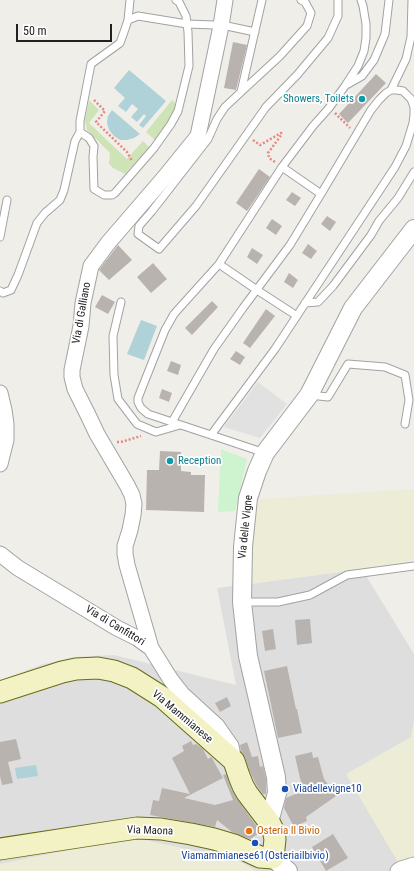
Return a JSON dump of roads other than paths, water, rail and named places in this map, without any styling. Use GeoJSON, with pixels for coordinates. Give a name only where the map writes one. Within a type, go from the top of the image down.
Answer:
{"type":"FeatureCollection","features":[{"type":"Feature","properties":{"kind":"main road","name":"Via Mammianese"},"geometry":{"type":"LineString","coordinates":[[0,692],[76,669],[98,668],[114,671],[132,678],[162,698],[234,760]]}},
{"type":"Feature","properties":{"kind":"main road"},"geometry":{"type":"LineString","coordinates":[[234,760],[239,776],[247,793],[269,822],[273,830],[275,839],[273,858]]}},
{"type":"Feature","properties":{"kind":"main road","name":"Via Maona"},"geometry":{"type":"LineString","coordinates":[[0,849],[137,828],[161,829],[214,839],[234,845],[260,857],[273,858]]}},
{"type":"Feature","properties":{"kind":"street","name":"Via di Galliano"},"geometry":{"type":"LineString","coordinates":[[151,648],[125,554],[125,546],[133,515],[134,504],[132,495],[98,434],[75,388],[72,370],[83,303],[92,266],[108,243],[198,136],[225,0]]}},
{"type":"Feature","properties":{"kind":"street","name":"Via delle Vigne"},"geometry":{"type":"LineString","coordinates":[[269,822],[276,800],[277,786],[248,656],[242,602],[243,547],[248,498],[257,471],[265,454],[310,395],[353,308],[414,229]]}},
{"type":"Feature","properties":{"kind":"street"},"geometry":{"type":"LineString","coordinates":[[0,393],[6,424],[6,440],[0,464]]}},
{"type":"Feature","properties":{"kind":"street","name":"Via di Canfittori"},"geometry":{"type":"LineString","coordinates":[[0,554],[18,568],[117,628],[137,638],[151,648],[171,680],[182,694],[217,726],[231,746],[234,760]]}},
{"type":"Feature","properties":{"kind":"street"},"geometry":{"type":"LineString","coordinates":[[273,858],[288,871]]}},
{"type":"Feature","properties":{"kind":"street"},"geometry":{"type":"LineString","coordinates":[[398,871],[401,868],[414,865]]}},
{"type":"Feature","properties":{"kind":"lane"},"geometry":{"type":"LineString","coordinates":[[0,291],[3,293],[10,290],[18,275],[36,223],[60,200],[64,190],[75,140],[80,132],[80,121],[91,64],[120,43],[128,20],[130,0]]}},
{"type":"Feature","properties":{"kind":"lane"},"geometry":{"type":"LineString","coordinates":[[80,132],[90,138],[94,146],[94,189],[104,195],[112,195],[154,148],[171,124],[178,111],[189,66],[186,16],[179,2],[176,0]]}},
{"type":"Feature","properties":{"kind":"lane"},"geometry":{"type":"LineString","coordinates":[[241,92],[262,0]]}},
{"type":"Feature","properties":{"kind":"lane"},"geometry":{"type":"LineString","coordinates":[[301,0],[305,2],[311,14],[307,26],[280,56],[225,107],[217,119],[208,139],[139,226],[138,234],[159,249],[196,206],[266,107],[297,75],[328,38],[338,16],[338,0]]}},
{"type":"Feature","properties":{"kind":"lane"},"geometry":{"type":"LineString","coordinates":[[265,454],[148,414],[139,405],[138,398],[169,321],[179,307],[219,264],[282,168],[313,126],[329,108],[358,66],[364,51],[366,38],[366,24],[361,0]]}},
{"type":"Feature","properties":{"kind":"lane"},"geometry":{"type":"LineString","coordinates":[[345,86],[362,76],[374,60],[385,34],[389,0]]}},
{"type":"Feature","properties":{"kind":"lane"},"geometry":{"type":"LineString","coordinates":[[391,90],[406,59],[411,37],[412,0]]}},
{"type":"Feature","properties":{"kind":"lane"},"geometry":{"type":"LineString","coordinates":[[128,20],[138,16],[187,24],[221,26],[255,32]]}},
{"type":"Feature","properties":{"kind":"lane"},"geometry":{"type":"LineString","coordinates":[[172,422],[214,349],[290,245],[371,110],[379,100],[391,90],[403,91],[411,99],[414,107],[414,115],[406,146],[395,167],[275,349],[211,435]]}},
{"type":"Feature","properties":{"kind":"lane"},"geometry":{"type":"LineString","coordinates":[[282,168],[321,194]]}},
{"type":"Feature","properties":{"kind":"lane"},"geometry":{"type":"LineString","coordinates":[[305,303],[318,302],[333,286],[371,235],[379,221],[398,198],[414,172]]}},
{"type":"Feature","properties":{"kind":"lane"},"geometry":{"type":"LineString","coordinates":[[0,237],[7,200]]}},
{"type":"Feature","properties":{"kind":"lane"},"geometry":{"type":"LineString","coordinates":[[219,264],[297,316]]}},
{"type":"Feature","properties":{"kind":"lane"},"geometry":{"type":"LineString","coordinates":[[121,302],[114,336],[114,375],[118,399],[137,424],[156,432],[180,425]]}},
{"type":"Feature","properties":{"kind":"lane"},"geometry":{"type":"LineString","coordinates":[[310,395],[328,397],[348,364],[385,367],[405,375],[409,400],[405,424]]}},
{"type":"Feature","properties":{"kind":"lane"},"geometry":{"type":"LineString","coordinates":[[242,602],[278,602],[310,595],[347,575],[414,566]]}},
{"type":"Feature","properties":{"kind":"water"},"geometry":{"type":"Polygon","coordinates":[[[129,70],[166,101],[143,128],[139,125],[146,116],[144,114],[137,122],[131,117],[138,109],[132,104],[126,112],[118,106],[125,98],[114,88],[129,70]]]}},
{"type":"Feature","properties":{"kind":"water"},"geometry":{"type":"Polygon","coordinates":[[[112,110],[140,134],[127,140],[120,140],[114,136],[109,130],[107,123],[108,116],[112,110]]]}},
{"type":"Feature","properties":{"kind":"water"},"geometry":{"type":"Polygon","coordinates":[[[141,320],[157,326],[144,360],[127,354],[141,320]]]}},
{"type":"Feature","properties":{"kind":"water"},"geometry":{"type":"Polygon","coordinates":[[[36,765],[38,776],[17,779],[15,768],[36,765]]]}},
{"type":"Feature","properties":{"kind":"place","name":"Showers, Toilets"},"geometry":{"type":"Point","coordinates":[362,99]}},
{"type":"Feature","properties":{"kind":"place","name":"Reception"},"geometry":{"type":"Point","coordinates":[170,461]}},
{"type":"Feature","properties":{"kind":"place","name":"Viadellevigne10"},"geometry":{"type":"Point","coordinates":[285,789]}},
{"type":"Feature","properties":{"kind":"place","name":"Osteria Il Bivio"},"geometry":{"type":"Point","coordinates":[249,831]}},
{"type":"Feature","properties":{"kind":"place","name":"Viamammianese61(Osteriailbivio)"},"geometry":{"type":"Point","coordinates":[255,843]}}]}
